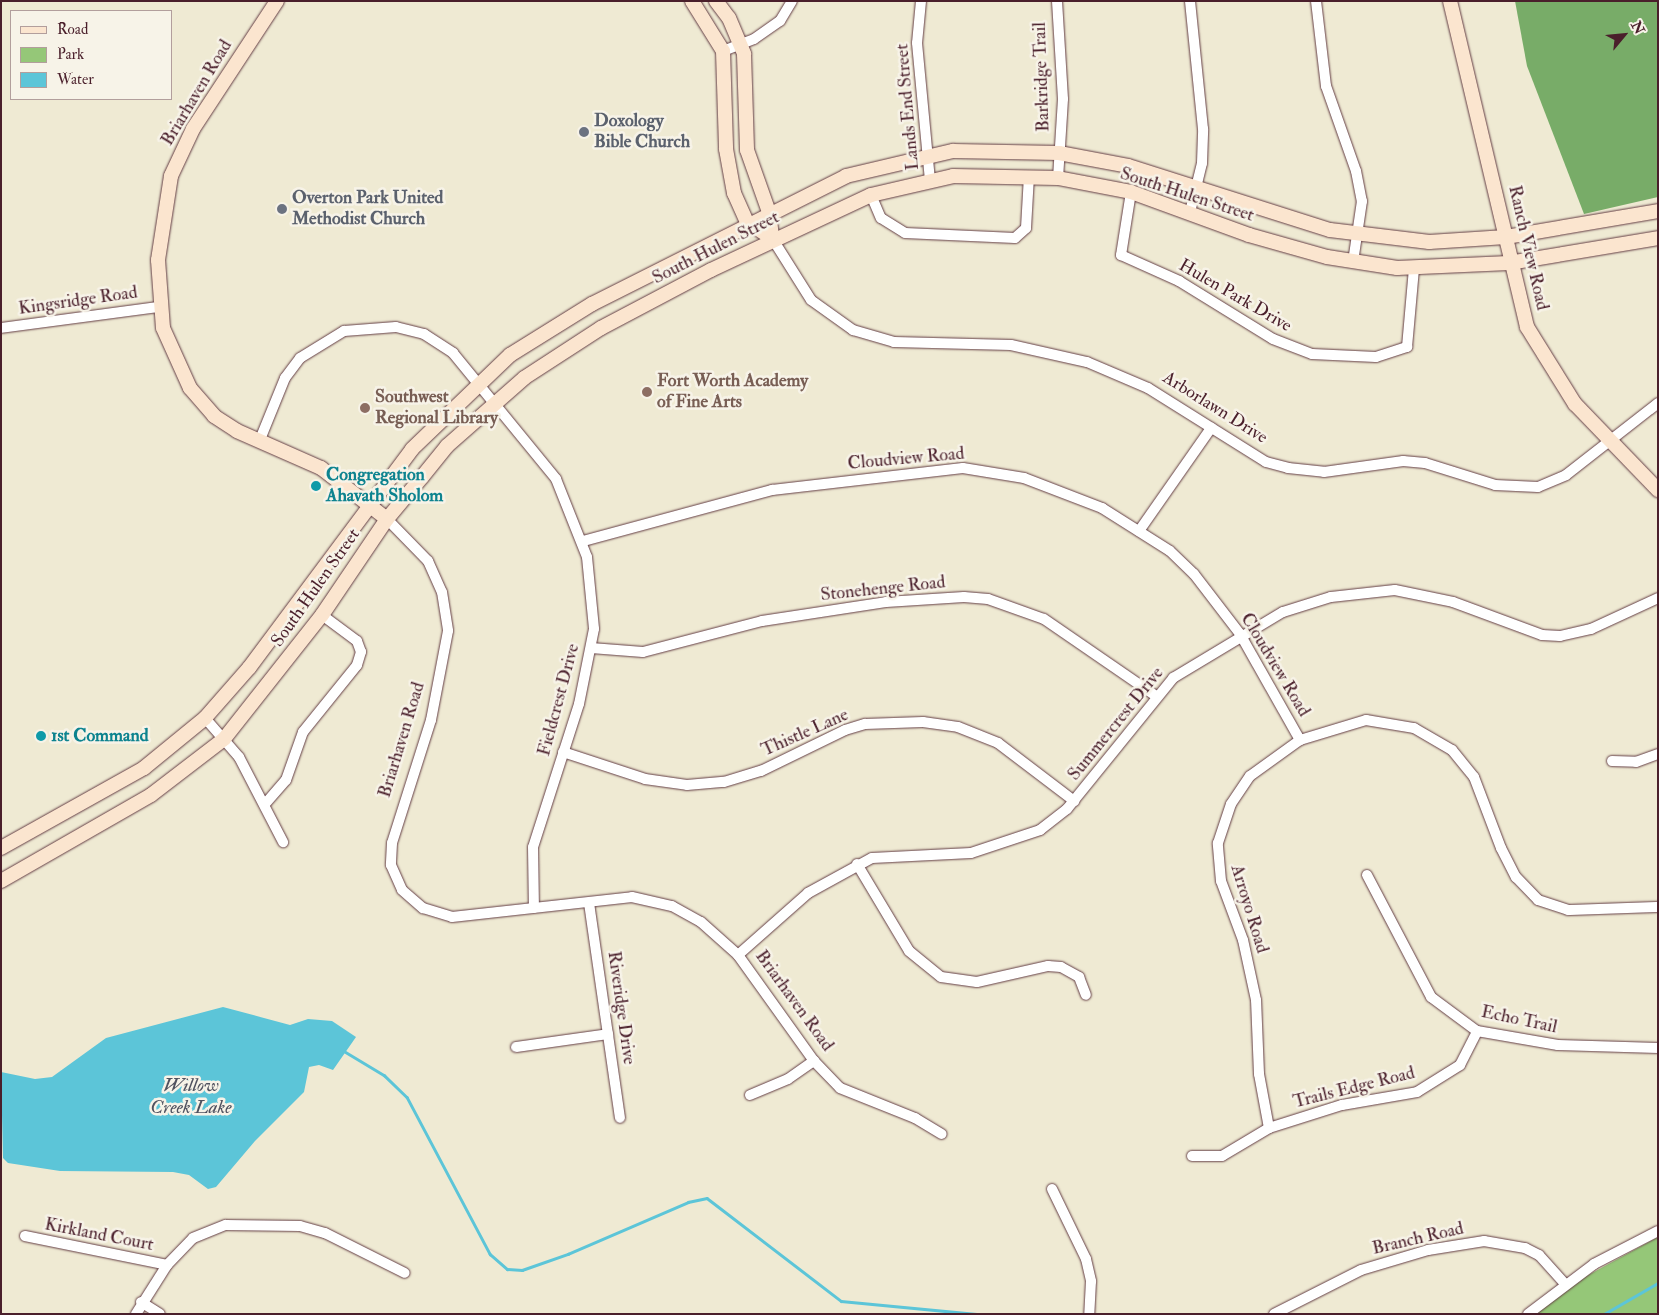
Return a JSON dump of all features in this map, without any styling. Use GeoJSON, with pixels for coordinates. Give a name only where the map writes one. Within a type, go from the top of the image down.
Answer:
{"type":"FeatureCollection","features":[{"type":"Feature","properties":{"kind":"main road","name":"Briarhaven Road"},"geometry":{"type":"LineString","coordinates":[[277,1],[193,129],[172,176],[158,260],[159,307],[169,349],[190,388],[214,416],[259,442],[321,468],[387,519]]}},
{"type":"Feature","properties":{"kind":"main road"},"geometry":{"type":"LineString","coordinates":[[692,1],[723,51],[728,175],[747,222]]}},
{"type":"Feature","properties":{"kind":"main road","name":"Arborlawn Drive"},"geometry":{"type":"LineString","coordinates":[[716,1],[741,44],[748,82],[748,150],[769,212],[772,238]]}},
{"type":"Feature","properties":{"kind":"main road","name":"Ranch View Road"},"geometry":{"type":"LineString","coordinates":[[1450,1],[1506,237],[1509,263],[1520,308],[1537,347],[1575,404],[1658,490]]}},
{"type":"Feature","properties":{"kind":"main road","name":"South Hulen Street"},"geometry":{"type":"LineString","coordinates":[[1,848],[144,768],[205,718],[249,668],[412,448],[479,381],[568,317],[747,222],[846,176],[928,155],[993,148],[1060,153],[1128,166],[1359,237],[1429,242],[1506,237],[1658,211]]}},
{"type":"Feature","properties":{"kind":"main road","name":"South Hulen Street"},"geometry":{"type":"LineString","coordinates":[[1,881],[151,795],[224,739],[322,615],[387,519],[447,446],[495,401],[590,335],[772,238],[871,195],[930,180],[1029,176],[1058,178],[1131,192],[1250,235],[1353,262],[1414,268],[1509,263],[1658,238]]}},
{"type":"Feature","properties":{"kind":"main road","name":"Arborlawn Drive"},"geometry":{"type":"LineString","coordinates":[[747,222],[772,238]]}},
{"type":"Feature","properties":{"kind":"street"},"geometry":{"type":"LineString","coordinates":[[723,51],[741,44],[780,21],[792,1]]}},
{"type":"Feature","properties":{"kind":"street","name":"Lands End Street"},"geometry":{"type":"LineString","coordinates":[[921,1],[917,44],[930,180]]}},
{"type":"Feature","properties":{"kind":"street","name":"Barkridge Trail"},"geometry":{"type":"LineString","coordinates":[[1057,1],[1063,99],[1058,178]]}},
{"type":"Feature","properties":{"kind":"street"},"geometry":{"type":"LineString","coordinates":[[1190,1],[1203,129],[1198,188],[1190,212]]}},
{"type":"Feature","properties":{"kind":"street"},"geometry":{"type":"LineString","coordinates":[[1316,1],[1326,86],[1356,171],[1362,201],[1359,237],[1353,262]]}},
{"type":"Feature","properties":{"kind":"street"},"geometry":{"type":"LineString","coordinates":[[871,195],[881,218],[905,233],[1015,238],[1026,228],[1029,176]]}},
{"type":"Feature","properties":{"kind":"street","name":"Hulen Park Drive"},"geometry":{"type":"LineString","coordinates":[[1131,192],[1121,255],[1178,280],[1273,340],[1312,354],[1376,357],[1407,347],[1414,268]]}},
{"type":"Feature","properties":{"kind":"street","name":"Arborlawn Drive"},"geometry":{"type":"LineString","coordinates":[[772,238],[811,300],[853,330],[894,342],[999,343],[1072,358],[1130,379],[1266,462],[1288,468],[1324,472],[1403,461],[1520,489],[1566,475],[1611,442],[1658,403]]}},
{"type":"Feature","properties":{"kind":"street","name":"Kingsridge Road"},"geometry":{"type":"LineString","coordinates":[[1,328],[159,307]]}},
{"type":"Feature","properties":{"kind":"street","name":"Fieldcrest Drive"},"geometry":{"type":"LineString","coordinates":[[259,442],[291,368],[311,349],[344,332],[384,326],[414,331],[448,350],[479,381],[556,479],[583,541],[593,591],[592,648],[563,752],[533,847],[534,908]]}},
{"type":"Feature","properties":{"kind":"street"},"geometry":{"type":"LineString","coordinates":[[1139,532],[1212,428]]}},
{"type":"Feature","properties":{"kind":"street","name":"Cloudview Road"},"geometry":{"type":"LineString","coordinates":[[583,541],[772,490],[963,468],[1049,485],[1102,508],[1139,532],[1194,574],[1240,634],[1300,740]]}},
{"type":"Feature","properties":{"kind":"street","name":"Briarhaven Road"},"geometry":{"type":"LineString","coordinates":[[387,519],[428,561],[442,592],[448,631],[431,720],[397,817],[392,843],[394,877],[413,902],[436,914],[654,900],[701,922],[738,955],[814,1061],[840,1088],[915,1118],[942,1134]]}},
{"type":"Feature","properties":{"kind":"street","name":"Summercrest Drive"},"geometry":{"type":"LineString","coordinates":[[738,955],[808,893],[857,864],[892,854],[943,855],[1000,845],[1040,830],[1074,801],[1119,749],[1156,696],[1172,678],[1240,634],[1307,603],[1375,590],[1453,602],[1517,627],[1560,636],[1591,629],[1658,598]]}},
{"type":"Feature","properties":{"kind":"street","name":"Stonehenge Road"},"geometry":{"type":"LineString","coordinates":[[592,648],[643,652],[762,620],[886,602],[964,597],[988,600],[1044,619],[1156,696]]}},
{"type":"Feature","properties":{"kind":"street"},"geometry":{"type":"LineString","coordinates":[[265,804],[286,780],[302,732],[357,665],[361,652],[357,640],[322,615]]}},
{"type":"Feature","properties":{"kind":"street"},"geometry":{"type":"LineString","coordinates":[[205,718],[224,739],[265,804],[283,842]]}},
{"type":"Feature","properties":{"kind":"street","name":"Arroyo Road"},"geometry":{"type":"LineString","coordinates":[[1269,1128],[1259,1074],[1254,985],[1221,881],[1218,843],[1231,804],[1250,776],[1300,740],[1366,720],[1414,728],[1452,750],[1474,777],[1505,856],[1516,877],[1538,900],[1568,910],[1658,907]]}},
{"type":"Feature","properties":{"kind":"street","name":"Thistle Lane"},"geometry":{"type":"LineString","coordinates":[[563,752],[645,779],[687,785],[724,782],[761,771],[845,730],[865,724],[923,722],[958,727],[998,743],[1074,801]]}},
{"type":"Feature","properties":{"kind":"street"},"geometry":{"type":"LineString","coordinates":[[1612,760],[1636,762],[1658,754]]}},
{"type":"Feature","properties":{"kind":"street"},"geometry":{"type":"LineString","coordinates":[[857,864],[909,952],[940,977],[978,982],[1048,966],[1061,967],[1079,977],[1086,995]]}},
{"type":"Feature","properties":{"kind":"street","name":"Echo Trail"},"geometry":{"type":"LineString","coordinates":[[1367,875],[1431,996],[1477,1031],[1558,1045],[1658,1048]]}},
{"type":"Feature","properties":{"kind":"street","name":"Riveridge Drive"},"geometry":{"type":"LineString","coordinates":[[589,903],[620,1118]]}},
{"type":"Feature","properties":{"kind":"street","name":"Trails Edge Road"},"geometry":{"type":"LineString","coordinates":[[1192,1156],[1222,1156],[1269,1128],[1342,1106],[1417,1092],[1460,1064],[1477,1031]]}},
{"type":"Feature","properties":{"kind":"street"},"geometry":{"type":"LineString","coordinates":[[516,1047],[608,1034]]}},
{"type":"Feature","properties":{"kind":"street"},"geometry":{"type":"LineString","coordinates":[[750,1094],[788,1079],[814,1061]]}},
{"type":"Feature","properties":{"kind":"street"},"geometry":{"type":"LineString","coordinates":[[1052,1189],[1086,1259],[1089,1310]]}},
{"type":"Feature","properties":{"kind":"street"},"geometry":{"type":"LineString","coordinates":[[136,1314],[167,1265],[208,1228],[246,1224],[300,1226],[325,1233],[405,1274]]}},
{"type":"Feature","properties":{"kind":"street"},"geometry":{"type":"LineString","coordinates":[[1528,1314],[1566,1284],[1658,1231]]}},
{"type":"Feature","properties":{"kind":"street","name":"Kirkland Court"},"geometry":{"type":"LineString","coordinates":[[25,1236],[167,1265]]}},
{"type":"Feature","properties":{"kind":"street","name":"Branch Road"},"geometry":{"type":"LineString","coordinates":[[1276,1313],[1362,1270],[1428,1250],[1484,1242],[1532,1251],[1566,1284]]}},
{"type":"Feature","properties":{"kind":"street"},"geometry":{"type":"LineString","coordinates":[[142,1302],[160,1314]]}},
{"type":"Feature","properties":{"kind":"green space"},"geometry":{"type":"Polygon","coordinates":[[[1515,1],[1658,1],[1658,197],[1584,214],[1527,66],[1515,1]]]}},
{"type":"Feature","properties":{"kind":"green space"},"geometry":{"type":"Polygon","coordinates":[[[1658,1237],[1658,1314],[1535,1314],[1581,1279],[1658,1237]]]}},
{"type":"Feature","properties":{"kind":"water","name":"Willow Creek Lake"},"geometry":{"type":"Polygon","coordinates":[[[223,1007],[290,1025],[308,1019],[332,1021],[356,1037],[333,1070],[319,1065],[309,1067],[304,1092],[255,1141],[216,1187],[208,1189],[189,1175],[173,1172],[60,1171],[8,1163],[3,1158],[1,1072],[35,1079],[52,1077],[106,1038],[223,1007]]]}},
{"type":"Feature","properties":{"kind":"waterway"},"geometry":{"type":"LineString","coordinates":[[344,1051],[384,1075],[407,1097],[490,1254],[507,1269],[522,1270],[568,1254],[688,1202],[707,1198],[841,1301],[976,1314]]}},
{"type":"Feature","properties":{"kind":"waterway"},"geometry":{"type":"LineString","coordinates":[[1604,1314],[1658,1283]]}},
{"type":"Feature","properties":{"kind":"place","name":"Doxology Bible Church"},"geometry":{"type":"Point","coordinates":[584,132]}},
{"type":"Feature","properties":{"kind":"place","name":"Overton Park United Methodist Church"},"geometry":{"type":"Point","coordinates":[282,209]}},
{"type":"Feature","properties":{"kind":"place","name":"Fort Worth Academy of Fine Arts"},"geometry":{"type":"Point","coordinates":[647,392]}},
{"type":"Feature","properties":{"kind":"place","name":"Southwest Regional Library"},"geometry":{"type":"Point","coordinates":[365,408]}},
{"type":"Feature","properties":{"kind":"place","name":"Congregation Ahavath Sholom"},"geometry":{"type":"Point","coordinates":[316,486]}},
{"type":"Feature","properties":{"kind":"place","name":"1st Command"},"geometry":{"type":"Point","coordinates":[41,736]}}]}
